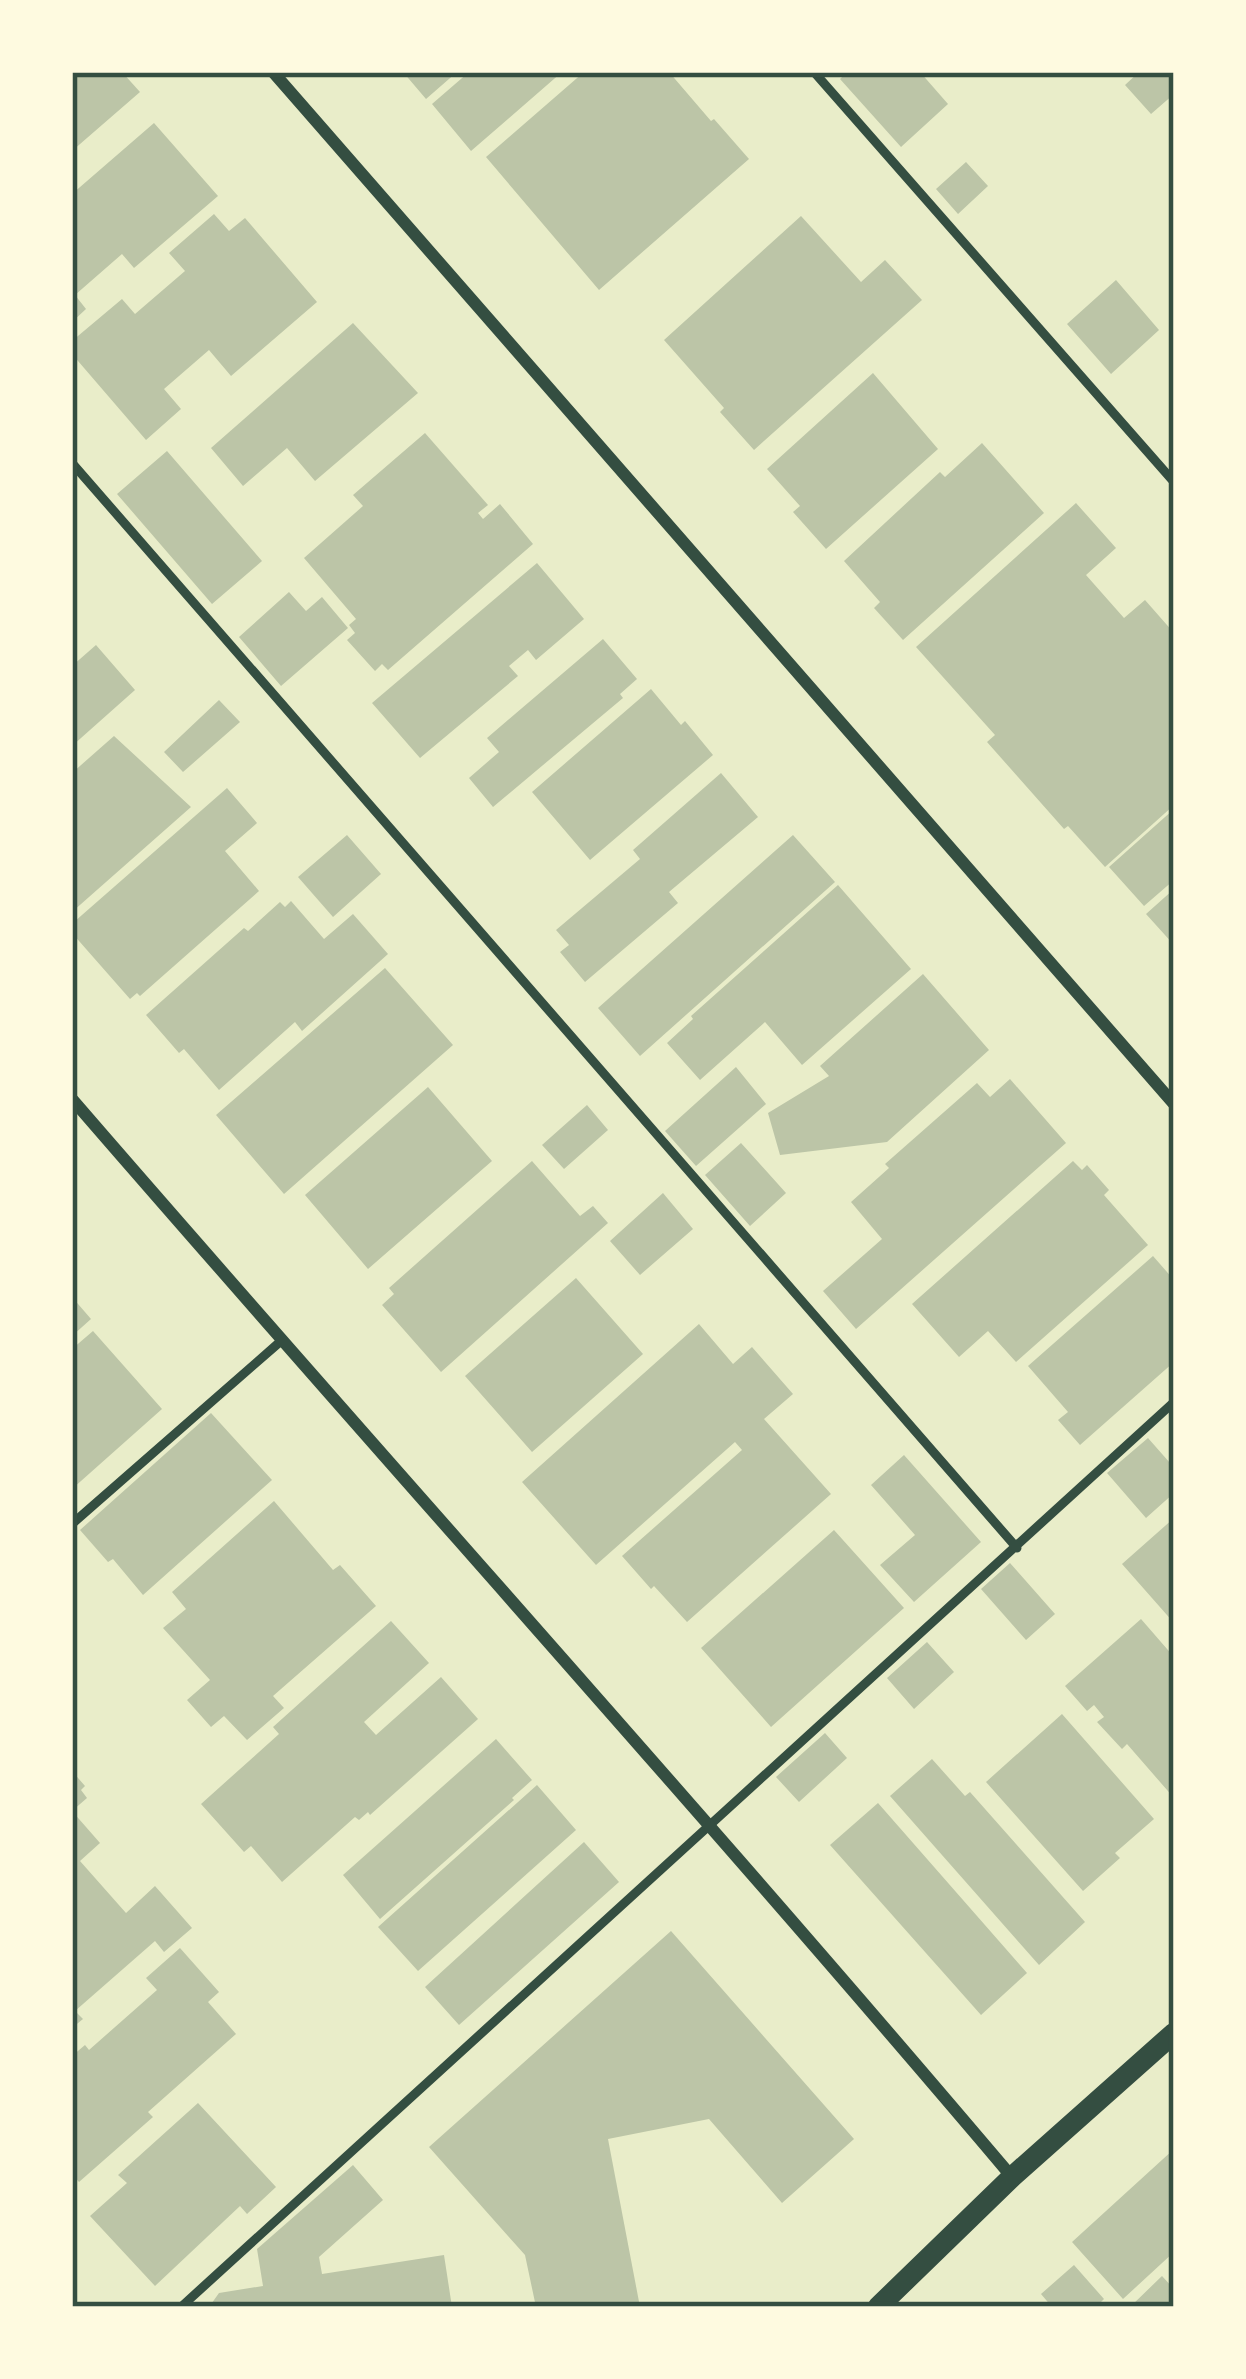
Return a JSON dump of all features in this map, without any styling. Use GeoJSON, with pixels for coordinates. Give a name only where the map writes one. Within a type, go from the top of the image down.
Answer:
{"type":"FeatureCollection","features":[{"type":"Feature","properties":{"kind":"street"},"geometry":{"type":"LineString","coordinates":[[273,72],[1174,1104]]}},
{"type":"Feature","properties":{"kind":"street"},"geometry":{"type":"LineString","coordinates":[[72,1100],[711,1826],[1012,2177]]}},
{"type":"Feature","properties":{"kind":"street"},"geometry":{"type":"LineString","coordinates":[[878,2307],[1012,2177],[1174,2033]]}},
{"type":"Feature","properties":{"kind":"lane"},"geometry":{"type":"LineString","coordinates":[[814,72],[1174,482]]}},
{"type":"Feature","properties":{"kind":"lane"},"geometry":{"type":"LineString","coordinates":[[72,463],[1016,1548]]}},
{"type":"Feature","properties":{"kind":"lane"},"geometry":{"type":"LineString","coordinates":[[72,1524],[280,1341]]}},
{"type":"Feature","properties":{"kind":"lane"},"geometry":{"type":"LineString","coordinates":[[181,2307],[1174,1402]]}},
{"type":"Feature","properties":{"kind":"building"},"geometry":{"type":"Polygon","coordinates":[[[80,72],[122,72],[140,92],[72,151],[72,79],[80,72]]]}},
{"type":"Feature","properties":{"kind":"building"},"geometry":{"type":"Polygon","coordinates":[[[403,72],[457,72],[426,99],[403,72]]]}},
{"type":"Feature","properties":{"kind":"building"},"geometry":{"type":"Polygon","coordinates":[[[469,72],[562,72],[471,151],[432,104],[469,72]]]}},
{"type":"Feature","properties":{"kind":"building"},"geometry":{"type":"Polygon","coordinates":[[[584,72],[669,72],[749,159],[599,290],[486,157],[584,72]]]}},
{"type":"Feature","properties":{"kind":"building"},"geometry":{"type":"Polygon","coordinates":[[[847,72],[920,72],[948,104],[901,147],[840,79],[847,72]]]}},
{"type":"Feature","properties":{"kind":"building"},"geometry":{"type":"Polygon","coordinates":[[[1139,72],[1174,72],[1174,94],[1151,114],[1125,85],[1139,72]]]}},
{"type":"Feature","properties":{"kind":"building"},"geometry":{"type":"Polygon","coordinates":[[[154,123],[218,196],[134,268],[122,254],[75,295],[86,309],[72,322],[72,194],[154,123]]]}},
{"type":"Feature","properties":{"kind":"building"},"geometry":{"type":"Polygon","coordinates":[[[966,162],[988,186],[958,214],[936,189],[966,162]]]}},
{"type":"Feature","properties":{"kind":"building"},"geometry":{"type":"Polygon","coordinates":[[[214,214],[229,231],[245,218],[317,302],[231,376],[209,350],[164,389],[181,409],[146,440],[72,354],[72,341],[122,299],[135,314],[185,271],[169,253],[214,214]]]}},
{"type":"Feature","properties":{"kind":"building"},"geometry":{"type":"Polygon","coordinates":[[[801,216],[861,282],[885,260],[922,300],[754,450],[664,340],[801,216]]]}},
{"type":"Feature","properties":{"kind":"building"},"geometry":{"type":"Polygon","coordinates":[[[1116,280],[1159,330],[1111,374],[1067,324],[1116,280]]]}},
{"type":"Feature","properties":{"kind":"building"},"geometry":{"type":"Polygon","coordinates":[[[353,323],[418,393],[315,481],[287,448],[243,486],[211,448],[353,323]]]}},
{"type":"Feature","properties":{"kind":"building"},"geometry":{"type":"Polygon","coordinates":[[[873,373],[938,449],[826,549],[793,512],[800,506],[767,469],[873,373]]]}},
{"type":"Feature","properties":{"kind":"building"},"geometry":{"type":"Polygon","coordinates":[[[425,433],[488,505],[478,513],[483,519],[500,504],[533,544],[388,670],[382,664],[375,671],[347,640],[355,633],[349,625],[356,619],[304,558],[363,506],[353,495],[425,433]]]}},
{"type":"Feature","properties":{"kind":"building"},"geometry":{"type":"Polygon","coordinates":[[[982,443],[1044,513],[903,640],[874,608],[880,602],[844,561],[940,472],[945,477],[982,443]]]}},
{"type":"Feature","properties":{"kind":"building"},"geometry":{"type":"Polygon","coordinates":[[[167,451],[262,561],[212,604],[117,494],[167,451]]]}},
{"type":"Feature","properties":{"kind":"building"},"geometry":{"type":"Polygon","coordinates":[[[1076,503],[1116,548],[1086,575],[1124,618],[1145,600],[1174,633],[1174,805],[1105,867],[1068,826],[1064,829],[987,742],[995,735],[916,647],[1076,503]]]}},
{"type":"Feature","properties":{"kind":"building"},"geometry":{"type":"Polygon","coordinates":[[[537,563],[584,619],[536,660],[528,650],[509,666],[518,676],[420,758],[372,703],[537,563]]]}},
{"type":"Feature","properties":{"kind":"building"},"geometry":{"type":"Polygon","coordinates":[[[289,592],[306,611],[322,597],[348,628],[281,686],[239,637],[289,592]]]}},
{"type":"Feature","properties":{"kind":"building"},"geometry":{"type":"Polygon","coordinates":[[[603,639],[637,679],[620,694],[623,698],[493,807],[469,778],[499,752],[487,738],[603,639]]]}},
{"type":"Feature","properties":{"kind":"building"},"geometry":{"type":"Polygon","coordinates":[[[96,645],[135,690],[72,746],[72,666],[96,645]]]}},
{"type":"Feature","properties":{"kind":"building"},"geometry":{"type":"Polygon","coordinates":[[[651,689],[713,755],[590,860],[532,792],[651,689]]]}},
{"type":"Feature","properties":{"kind":"building"},"geometry":{"type":"Polygon","coordinates":[[[219,700],[240,722],[183,772],[164,752],[219,700]]]}},
{"type":"Feature","properties":{"kind":"building"},"geometry":{"type":"Polygon","coordinates":[[[114,736],[191,807],[72,912],[72,773],[114,736]]]}},
{"type":"Feature","properties":{"kind":"building"},"geometry":{"type":"Polygon","coordinates":[[[721,773],[758,817],[669,892],[678,903],[585,982],[560,952],[569,945],[556,930],[640,859],[633,850],[721,773]]]}},
{"type":"Feature","properties":{"kind":"building"},"geometry":{"type":"Polygon","coordinates":[[[227,788],[257,823],[225,851],[259,891],[140,996],[137,993],[130,999],[72,933],[74,922],[227,788]]]}},
{"type":"Feature","properties":{"kind":"building"},"geometry":{"type":"Polygon","coordinates":[[[1174,809],[1174,880],[1144,906],[1109,867],[1174,809]]]}},
{"type":"Feature","properties":{"kind":"building"},"geometry":{"type":"Polygon","coordinates":[[[347,835],[381,874],[333,917],[298,877],[347,835]]]}},
{"type":"Feature","properties":{"kind":"building"},"geometry":{"type":"Polygon","coordinates":[[[793,835],[835,882],[640,1056],[598,1008],[793,835]]]}},
{"type":"Feature","properties":{"kind":"building"},"geometry":{"type":"Polygon","coordinates":[[[838,885],[911,969],[802,1065],[765,1022],[700,1080],[667,1043],[838,885]]]}},
{"type":"Feature","properties":{"kind":"building"},"geometry":{"type":"Polygon","coordinates":[[[1174,889],[1174,945],[1146,914],[1174,889]]]}},
{"type":"Feature","properties":{"kind":"building"},"geometry":{"type":"Polygon","coordinates":[[[291,901],[324,939],[353,914],[388,954],[302,1031],[295,1022],[219,1090],[146,1015],[244,928],[248,931],[280,902],[285,907],[291,901]]]}},
{"type":"Feature","properties":{"kind":"building"},"geometry":{"type":"Polygon","coordinates":[[[385,968],[453,1045],[284,1194],[216,1115],[385,968]]]}},
{"type":"Feature","properties":{"kind":"building"},"geometry":{"type":"Polygon","coordinates":[[[923,974],[989,1050],[887,1142],[780,1155],[768,1113],[829,1076],[820,1066],[923,974]]]}},
{"type":"Feature","properties":{"kind":"building"},"geometry":{"type":"Polygon","coordinates":[[[736,1067],[766,1104],[696,1166],[665,1131],[736,1067]]]}},
{"type":"Feature","properties":{"kind":"building"},"geometry":{"type":"Polygon","coordinates":[[[1010,1079],[1066,1143],[856,1329],[823,1291],[882,1239],[851,1202],[889,1168],[885,1164],[977,1083],[990,1097],[1010,1079]]]}},
{"type":"Feature","properties":{"kind":"building"},"geometry":{"type":"Polygon","coordinates":[[[428,1087],[492,1161],[368,1269],[305,1195],[428,1087]]]}},
{"type":"Feature","properties":{"kind":"building"},"geometry":{"type":"Polygon","coordinates":[[[587,1105],[608,1130],[564,1169],[542,1145],[587,1105]]]}},
{"type":"Feature","properties":{"kind":"building"},"geometry":{"type":"Polygon","coordinates":[[[741,1143],[786,1193],[750,1226],[705,1175],[741,1143]]]}},
{"type":"Feature","properties":{"kind":"building"},"geometry":{"type":"Polygon","coordinates":[[[532,1161],[580,1216],[593,1206],[608,1223],[441,1372],[382,1305],[394,1294],[389,1288],[532,1161]]]}},
{"type":"Feature","properties":{"kind":"building"},"geometry":{"type":"Polygon","coordinates":[[[1073,1161],[1082,1170],[1087,1165],[1109,1190],[1104,1195],[1148,1245],[1016,1362],[988,1331],[959,1357],[912,1304],[1073,1161]]]}},
{"type":"Feature","properties":{"kind":"building"},"geometry":{"type":"Polygon","coordinates":[[[663,1193],[693,1229],[640,1275],[610,1241],[663,1193]]]}},
{"type":"Feature","properties":{"kind":"building"},"geometry":{"type":"Polygon","coordinates":[[[1153,1256],[1174,1280],[1174,1362],[1080,1445],[1058,1420],[1068,1412],[1028,1366],[1153,1256]]]}},
{"type":"Feature","properties":{"kind":"building"},"geometry":{"type":"Polygon","coordinates":[[[576,1278],[643,1354],[532,1452],[465,1376],[576,1278]]]}},
{"type":"Feature","properties":{"kind":"building"},"geometry":{"type":"Polygon","coordinates":[[[72,1297],[91,1319],[72,1336],[72,1297]]]}},
{"type":"Feature","properties":{"kind":"building"},"geometry":{"type":"Polygon","coordinates":[[[699,1324],[733,1364],[752,1347],[793,1394],[764,1419],[831,1494],[687,1622],[622,1556],[742,1450],[735,1442],[596,1565],[522,1482],[699,1324]]]}},
{"type":"Feature","properties":{"kind":"building"},"geometry":{"type":"Polygon","coordinates":[[[93,1331],[162,1409],[72,1489],[72,1349],[93,1331]]]}},
{"type":"Feature","properties":{"kind":"building"},"geometry":{"type":"Polygon","coordinates":[[[211,1413],[272,1480],[143,1595],[80,1530],[211,1413]]]}},
{"type":"Feature","properties":{"kind":"building"},"geometry":{"type":"Polygon","coordinates":[[[1148,1438],[1170,1463],[1174,1459],[1174,1493],[1146,1518],[1107,1473],[1148,1438]]]}},
{"type":"Feature","properties":{"kind":"building"},"geometry":{"type":"Polygon","coordinates":[[[904,1455],[981,1542],[914,1602],[880,1565],[915,1535],[871,1485],[904,1455]]]}},
{"type":"Feature","properties":{"kind":"building"},"geometry":{"type":"Polygon","coordinates":[[[274,1501],[333,1570],[340,1565],[376,1606],[273,1696],[284,1708],[247,1740],[224,1716],[211,1727],[187,1700],[210,1680],[163,1628],[186,1609],[172,1592],[274,1501]]]}},
{"type":"Feature","properties":{"kind":"building"},"geometry":{"type":"Polygon","coordinates":[[[1174,1518],[1174,1623],[1122,1564],[1174,1518]]]}},
{"type":"Feature","properties":{"kind":"building"},"geometry":{"type":"Polygon","coordinates":[[[834,1530],[904,1608],[771,1727],[701,1648],[834,1530]]]}},
{"type":"Feature","properties":{"kind":"building"},"geometry":{"type":"Polygon","coordinates":[[[1010,1563],[1055,1614],[1026,1640],[981,1589],[1010,1563]]]}},
{"type":"Feature","properties":{"kind":"building"},"geometry":{"type":"Polygon","coordinates":[[[1141,1619],[1174,1657],[1174,1798],[1127,1744],[1122,1749],[1097,1722],[1104,1717],[1094,1705],[1087,1711],[1065,1686],[1141,1619]]]}},
{"type":"Feature","properties":{"kind":"building"},"geometry":{"type":"Polygon","coordinates":[[[391,1621],[429,1663],[364,1722],[376,1735],[441,1677],[478,1719],[370,1815],[355,1817],[282,1882],[251,1846],[244,1852],[201,1804],[279,1734],[273,1727],[391,1621]]]}},
{"type":"Feature","properties":{"kind":"building"},"geometry":{"type":"Polygon","coordinates":[[[927,1642],[954,1672],[914,1709],[887,1678],[927,1642]]]}},
{"type":"Feature","properties":{"kind":"building"},"geometry":{"type":"Polygon","coordinates":[[[1062,1714],[1154,1819],[1115,1853],[1120,1858],[1083,1891],[986,1782],[1062,1714]]]}},
{"type":"Feature","properties":{"kind":"building"},"geometry":{"type":"Polygon","coordinates":[[[825,1733],[847,1758],[799,1802],[776,1777],[825,1733]]]}},
{"type":"Feature","properties":{"kind":"building"},"geometry":{"type":"Polygon","coordinates":[[[496,1739],[532,1780],[380,1919],[343,1875],[496,1739]]]}},
{"type":"Feature","properties":{"kind":"building"},"geometry":{"type":"Polygon","coordinates":[[[932,1759],[965,1796],[970,1792],[1085,1922],[1039,1965],[890,1796],[932,1759]]]}},
{"type":"Feature","properties":{"kind":"building"},"geometry":{"type":"Polygon","coordinates":[[[72,1771],[85,1786],[81,1790],[87,1798],[72,1811],[72,1771]]]}},
{"type":"Feature","properties":{"kind":"building"},"geometry":{"type":"Polygon","coordinates":[[[537,1785],[576,1830],[418,1971],[378,1927],[537,1785]]]}},
{"type":"Feature","properties":{"kind":"building"},"geometry":{"type":"Polygon","coordinates":[[[878,1803],[1027,1973],[981,2015],[830,1845],[878,1803]]]}},
{"type":"Feature","properties":{"kind":"building"},"geometry":{"type":"Polygon","coordinates":[[[72,1811],[100,1843],[80,1861],[126,1913],[155,1886],[192,1928],[164,1952],[155,1941],[75,2011],[83,2019],[72,2028],[72,1811]]]}},
{"type":"Feature","properties":{"kind":"building"},"geometry":{"type":"Polygon","coordinates":[[[584,1842],[619,1882],[459,2025],[425,1987],[584,1842]]]}},
{"type":"Feature","properties":{"kind":"building"},"geometry":{"type":"Polygon","coordinates":[[[671,1931],[854,2139],[782,2203],[709,2119],[608,2139],[640,2307],[536,2307],[525,2255],[429,2147],[671,1931]]]}},
{"type":"Feature","properties":{"kind":"building"},"geometry":{"type":"Polygon","coordinates":[[[180,1948],[219,1992],[208,2002],[236,2034],[148,2112],[153,2117],[79,2182],[72,2174],[72,2056],[85,2045],[89,2050],[157,1990],[146,1978],[180,1948]]]}},
{"type":"Feature","properties":{"kind":"building"},"geometry":{"type":"Polygon","coordinates":[[[198,2103],[276,2187],[247,2214],[240,2206],[155,2286],[90,2216],[127,2183],[118,2175],[198,2103]]]}},
{"type":"Feature","properties":{"kind":"building"},"geometry":{"type":"Polygon","coordinates":[[[1174,2149],[1174,2252],[1123,2299],[1072,2242],[1174,2149]]]}},
{"type":"Feature","properties":{"kind":"building"},"geometry":{"type":"Polygon","coordinates":[[[353,2165],[383,2200],[319,2257],[322,2274],[444,2255],[452,2307],[209,2307],[219,2293],[263,2286],[257,2249],[353,2165]]]}},
{"type":"Feature","properties":{"kind":"building"},"geometry":{"type":"Polygon","coordinates":[[[1074,2265],[1104,2299],[1096,2307],[1052,2307],[1041,2294],[1074,2265]]]}},
{"type":"Feature","properties":{"kind":"building"},"geometry":{"type":"Polygon","coordinates":[[[1162,2276],[1174,2289],[1174,2307],[1130,2307],[1162,2276]]]}}]}
